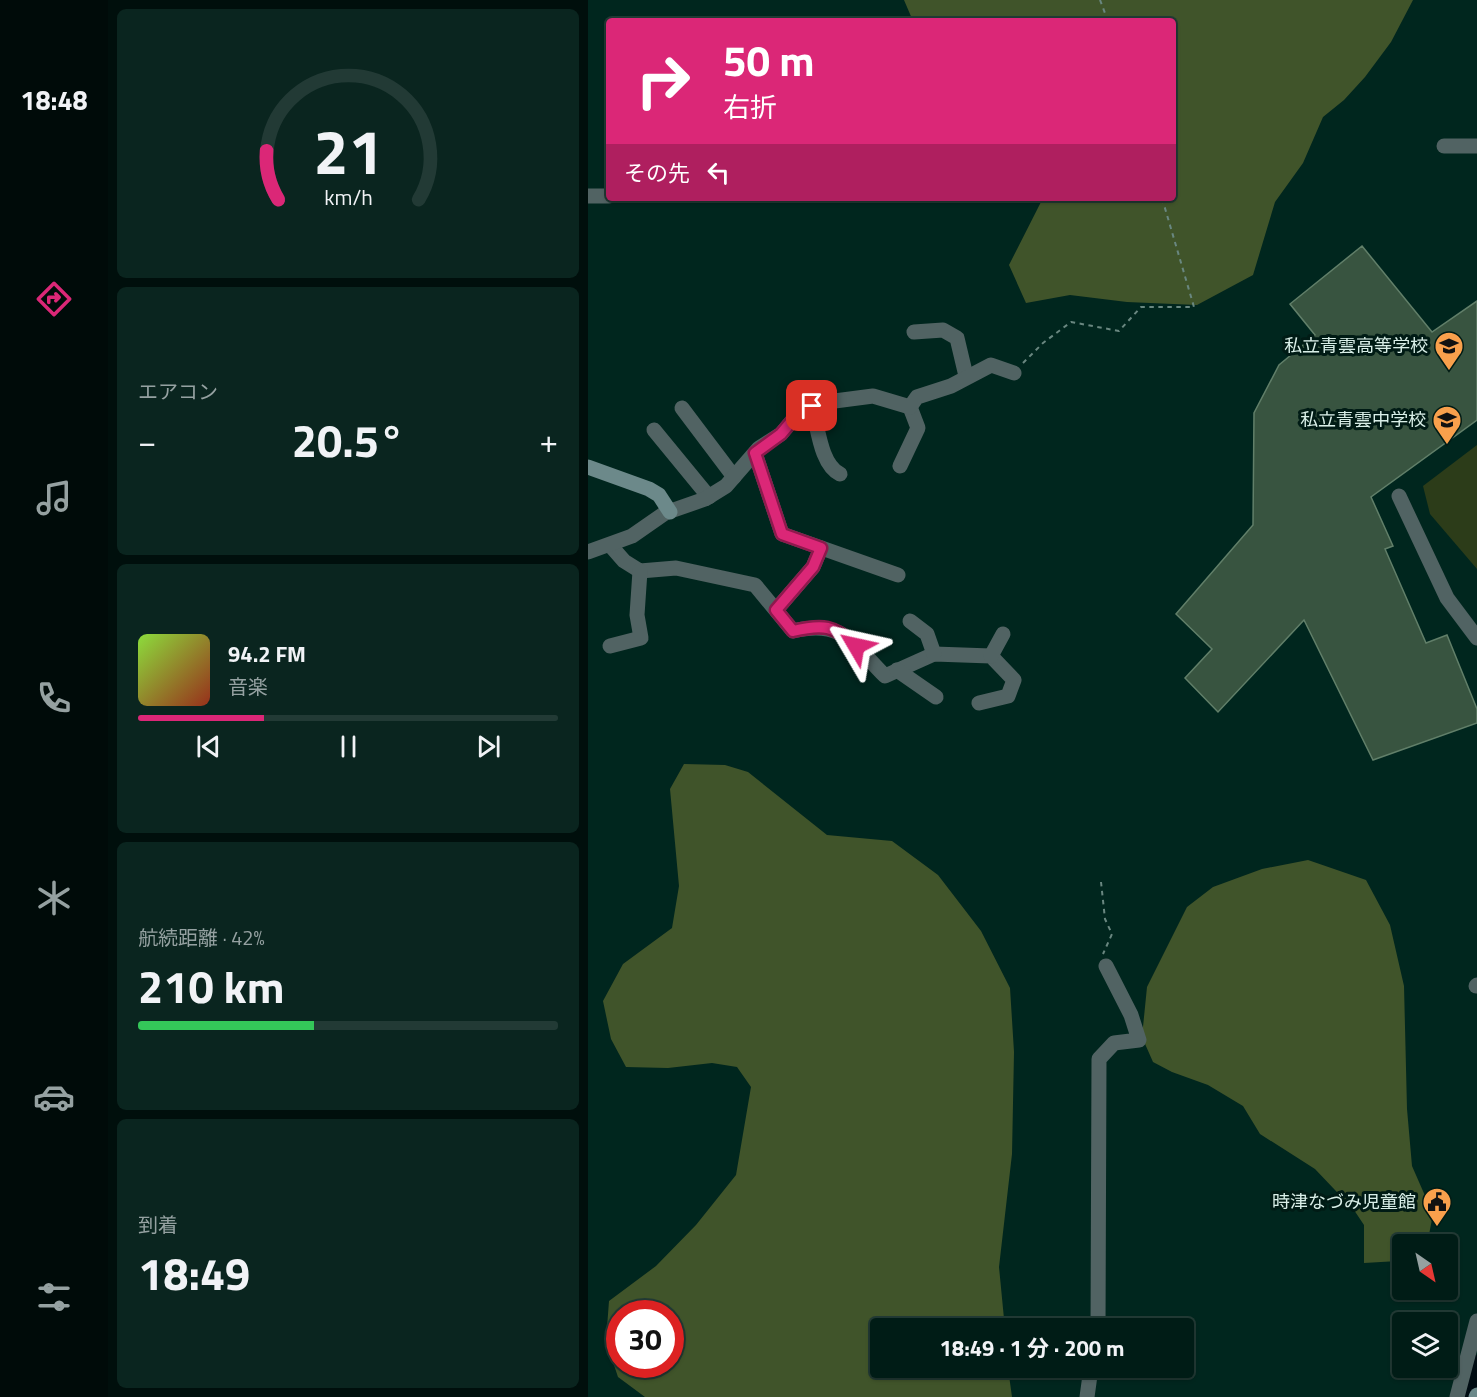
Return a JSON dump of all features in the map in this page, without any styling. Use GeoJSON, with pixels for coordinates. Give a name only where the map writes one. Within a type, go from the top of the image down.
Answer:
{"type":"FeatureCollection","features":[{"type":"Feature","properties":{"kind":"street"},"geometry":{"type":"LineString","coordinates":[[1444,146],[1477,146]]}},
{"type":"Feature","properties":{"kind":"street"},"geometry":{"type":"LineString","coordinates":[[588,196],[606,195]]}},
{"type":"Feature","properties":{"kind":"street"},"geometry":{"type":"LineString","coordinates":[[914,332],[943,330],[957,338],[966,376]]}},
{"type":"Feature","properties":{"kind":"street"},"geometry":{"type":"LineString","coordinates":[[910,407],[917,397],[951,386],[966,376],[991,365],[1014,373]]}},
{"type":"Feature","properties":{"kind":"street"},"geometry":{"type":"LineString","coordinates":[[588,552],[632,536],[670,512],[709,496],[726,486],[755,453],[781,434],[802,409],[873,396],[910,407]]}},
{"type":"Feature","properties":{"kind":"street"},"geometry":{"type":"LineString","coordinates":[[812,406],[826,459],[834,471],[840,474]]}},
{"type":"Feature","properties":{"kind":"street"},"geometry":{"type":"LineString","coordinates":[[900,466],[918,428],[910,407]]}},
{"type":"Feature","properties":{"kind":"street"},"geometry":{"type":"LineString","coordinates":[[682,408],[734,477]]}},
{"type":"Feature","properties":{"kind":"street"},"geometry":{"type":"LineString","coordinates":[[654,430],[709,496]]}},
{"type":"Feature","properties":{"kind":"street"},"geometry":{"type":"LineString","coordinates":[[755,453],[782,534],[898,575]]}},
{"type":"Feature","properties":{"kind":"street"},"geometry":{"type":"LineString","coordinates":[[588,467],[649,489],[658,495],[670,512]]}},
{"type":"Feature","properties":{"kind":"street"},"geometry":{"type":"LineString","coordinates":[[1399,496],[1447,598],[1477,638]]}},
{"type":"Feature","properties":{"kind":"street"},"geometry":{"type":"LineString","coordinates":[[610,545],[624,561],[640,572],[676,568],[733,578],[755,585],[793,631],[816,625],[841,632],[885,676],[934,654],[991,656],[1014,680],[1008,696],[979,703]]}},
{"type":"Feature","properties":{"kind":"street"},"geometry":{"type":"LineString","coordinates":[[776,610],[813,567],[821,548]]}},
{"type":"Feature","properties":{"kind":"street"},"geometry":{"type":"LineString","coordinates":[[610,646],[641,638],[637,615],[640,572]]}},
{"type":"Feature","properties":{"kind":"street"},"geometry":{"type":"LineString","coordinates":[[910,621],[927,634],[934,654]]}},
{"type":"Feature","properties":{"kind":"street"},"geometry":{"type":"LineString","coordinates":[[991,656],[1003,634]]}},
{"type":"Feature","properties":{"kind":"street"},"geometry":{"type":"LineString","coordinates":[[897,670],[936,697]]}},
{"type":"Feature","properties":{"kind":"street"},"geometry":{"type":"LineString","coordinates":[[1098,1318],[1100,1059],[1114,1043],[1139,1040],[1131,1015],[1106,966]]}},
{"type":"Feature","properties":{"kind":"street"},"geometry":{"type":"LineString","coordinates":[[1457,1397],[1477,1322]]}},
{"type":"Feature","properties":{"kind":"street"},"geometry":{"type":"LineString","coordinates":[[1087,1397],[1090,1378]]}},
{"type":"Feature","properties":{"kind":"path"},"geometry":{"type":"LineString","coordinates":[[1100,0],[1107,18]]}},
{"type":"Feature","properties":{"kind":"path"},"geometry":{"type":"LineString","coordinates":[[1014,373],[1043,343],[1071,322],[1119,330],[1140,307],[1194,307],[1163,201]]}},
{"type":"Feature","properties":{"kind":"path"},"geometry":{"type":"LineString","coordinates":[[1101,882],[1105,919],[1112,934],[1103,952],[1106,966]]}},
{"type":"Feature","properties":{"kind":"green space"},"geometry":{"type":"Polygon","coordinates":[[[904,0],[1413,0],[1391,42],[1365,77],[1344,100],[1323,117],[1303,163],[1275,202],[1253,275],[1197,305],[1127,302],[1070,295],[1026,303],[1009,265],[1041,201],[1176,201],[1176,18],[912,18],[904,0]]]}},
{"type":"Feature","properties":{"kind":"green space"},"geometry":{"type":"Polygon","coordinates":[[[1477,445],[1477,569],[1430,514],[1423,486],[1477,445]]]}},
{"type":"Feature","properties":{"kind":"green space"},"geometry":{"type":"Polygon","coordinates":[[[684,764],[725,765],[748,772],[827,835],[892,841],[938,875],[981,931],[1010,988],[1014,1052],[1012,1154],[999,1267],[1004,1318],[870,1318],[870,1378],[1009,1378],[1012,1397],[645,1397],[619,1378],[684,1378],[684,1300],[610,1300],[656,1266],[696,1225],[736,1175],[751,1087],[737,1067],[712,1063],[668,1068],[626,1067],[611,1039],[603,1001],[623,964],[672,928],[679,886],[670,789],[684,764]]]}},
{"type":"Feature","properties":{"kind":"green space"},"geometry":{"type":"Polygon","coordinates":[[[1308,860],[1366,880],[1390,925],[1404,986],[1407,1109],[1412,1166],[1433,1214],[1429,1234],[1392,1234],[1392,1261],[1364,1263],[1364,1225],[1354,1210],[1315,1169],[1260,1134],[1243,1106],[1208,1085],[1172,1072],[1153,1062],[1142,1037],[1147,987],[1187,907],[1213,887],[1262,869],[1308,860]]]}},
{"type":"Feature","properties":{"kind":"building"},"geometry":{"type":"Polygon","coordinates":[[[1362,246],[1432,332],[1477,301],[1477,420],[1371,497],[1393,546],[1385,549],[1426,643],[1447,635],[1477,709],[1477,723],[1373,760],[1304,620],[1218,712],[1185,678],[1212,649],[1176,614],[1253,525],[1254,413],[1279,365],[1315,335],[1290,304],[1362,246]]]}},
{"type":"Feature","properties":{"kind":"waterway"},"geometry":{"type":"LineString","coordinates":[[1470,1364],[1473,1397]]}},
{"type":"Feature","properties":{"kind":"place","name":"私立青雲高等学校"},"geometry":{"type":"Point","coordinates":[1449,372]}},
{"type":"Feature","properties":{"kind":"place","name":"私立青雲中学校"},"geometry":{"type":"Point","coordinates":[1447,446]}},
{"type":"Feature","properties":{"kind":"place","name":"時津なづみ児童館"},"geometry":{"type":"Point","coordinates":[1437,1228]}},
{"type":"Feature","properties":{"kind":"route"},"geometry":{"type":"LineString","coordinates":[[812,406],[802,409],[781,434],[755,453],[782,534],[821,548],[813,567],[776,610],[793,631],[816,625],[841,632],[856,646]]}}]}
